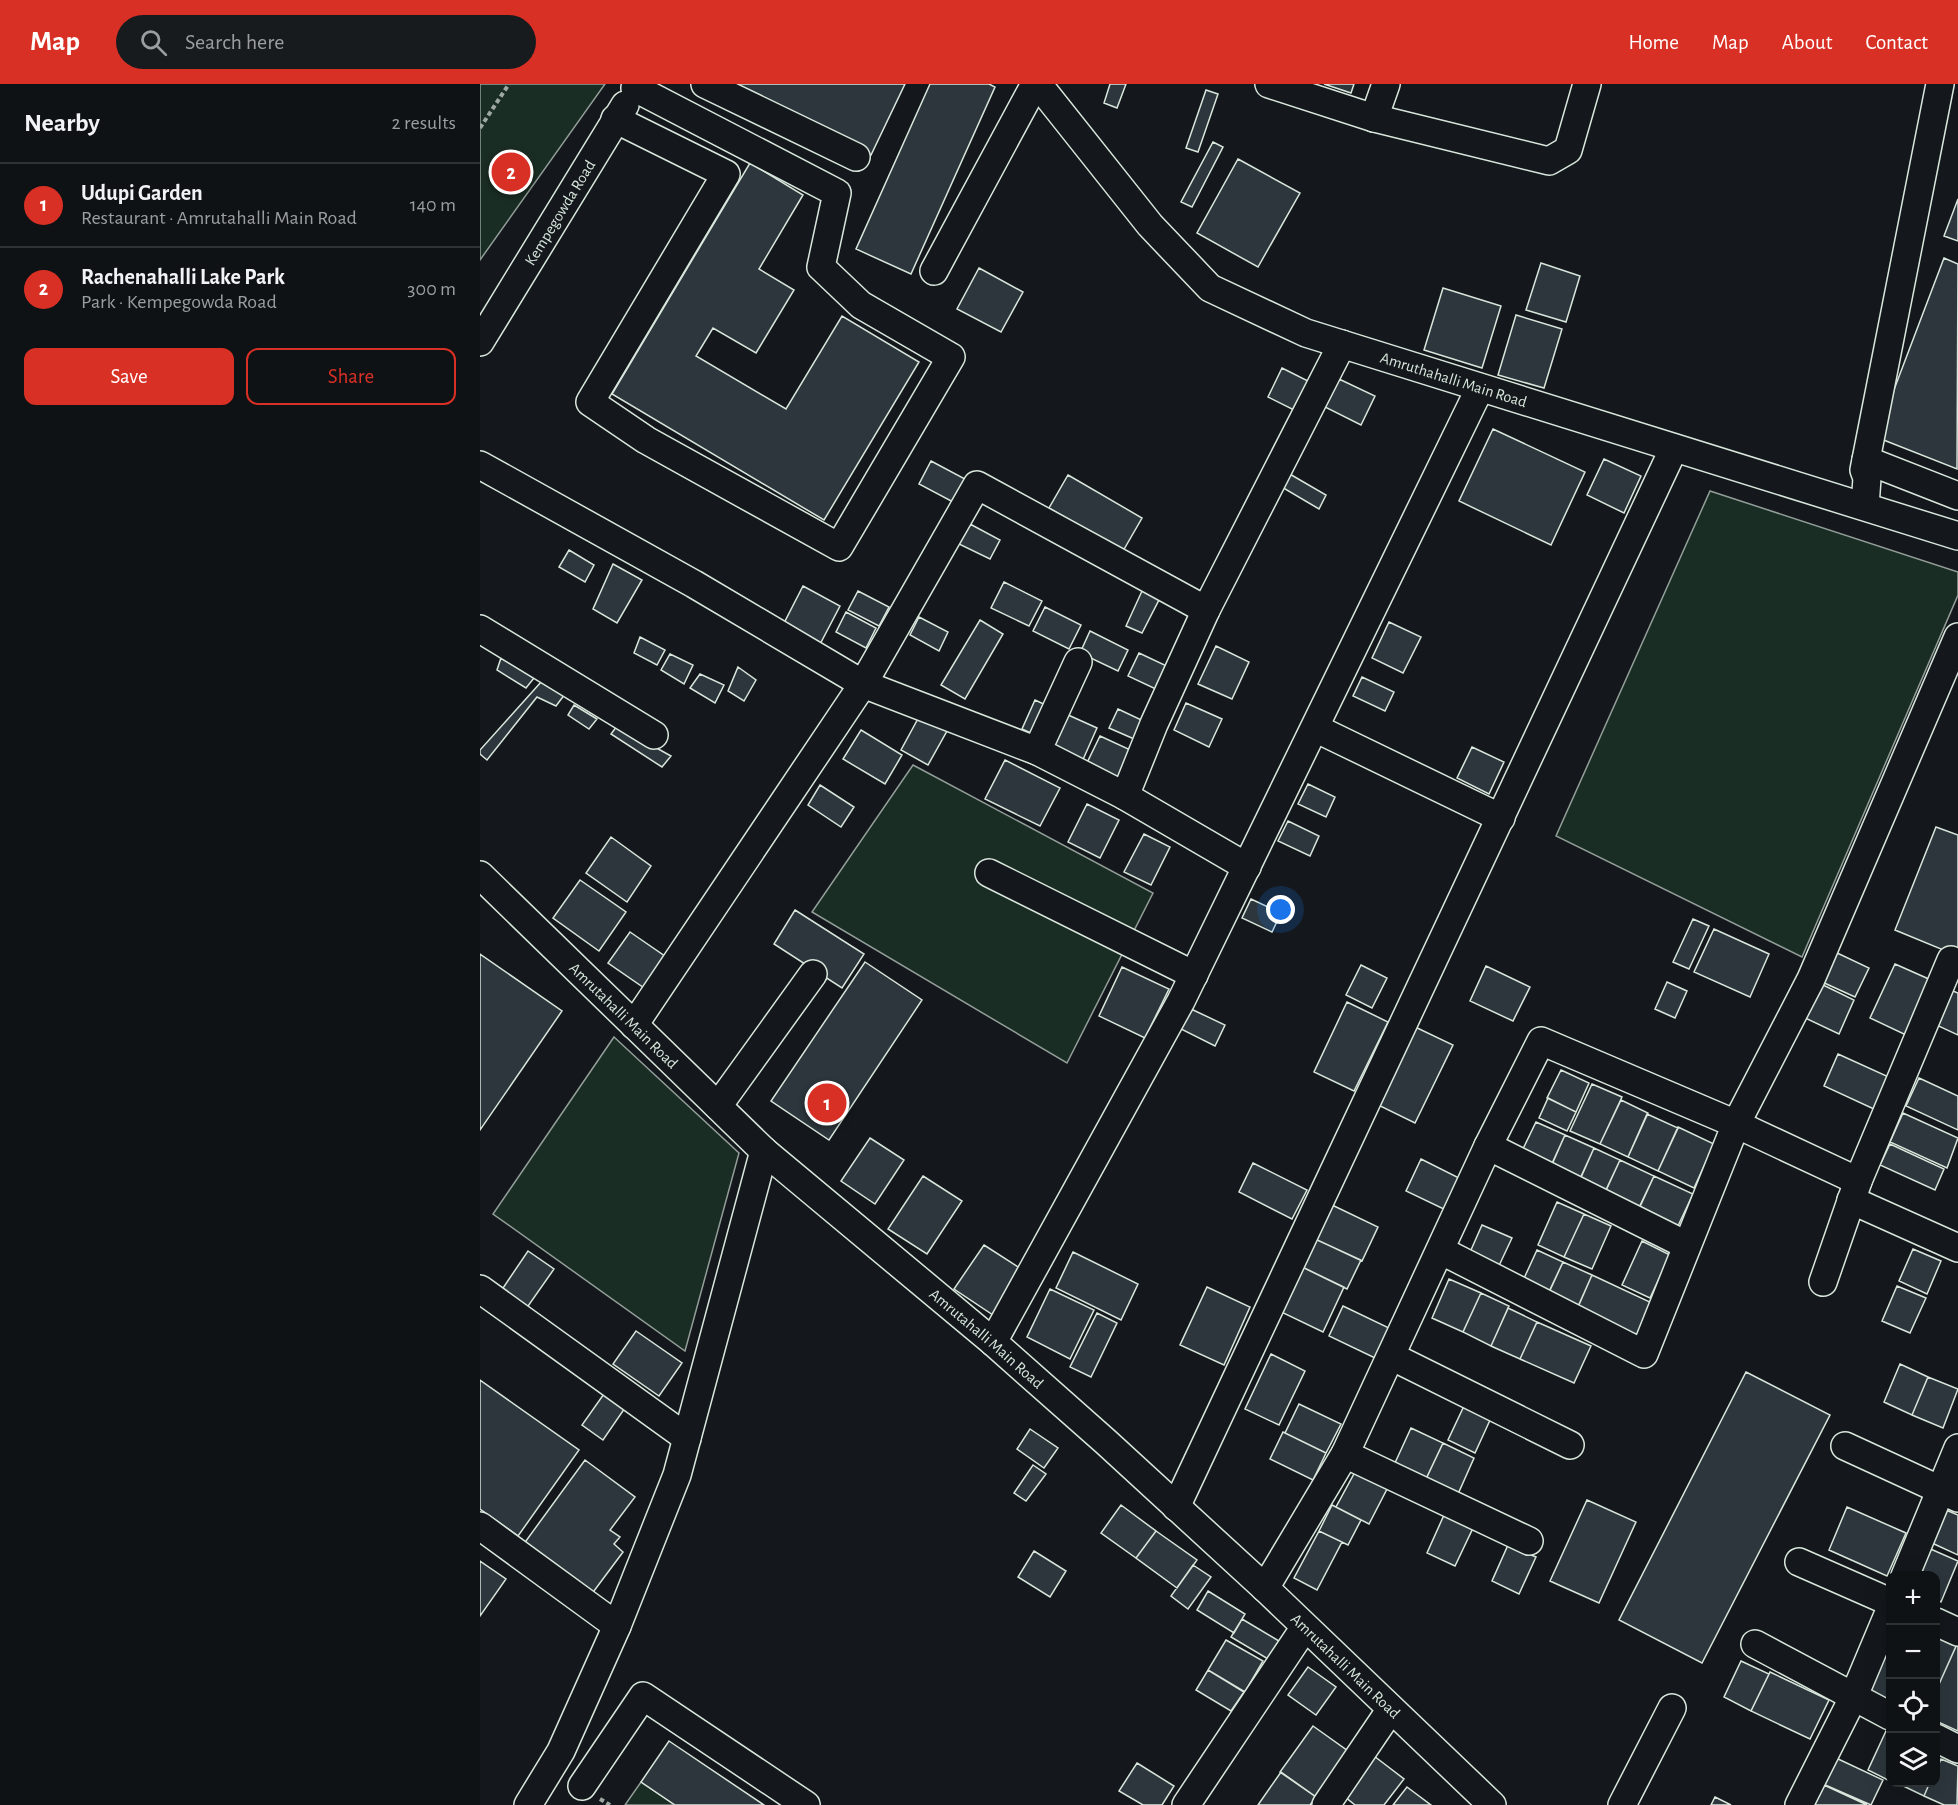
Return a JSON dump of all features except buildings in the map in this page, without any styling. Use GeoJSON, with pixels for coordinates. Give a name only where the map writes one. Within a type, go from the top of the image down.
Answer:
{"type":"FeatureCollection","features":[{"type":"Feature","properties":{"kind":"street"},"geometry":{"type":"LineString","coordinates":[[705,84],[856,157]]}},
{"type":"Feature","properties":{"kind":"street"},"geometry":{"type":"LineString","coordinates":[[934,271],[1036,84]]}},
{"type":"Feature","properties":{"kind":"street","name":"Amruthahalli Main Road"},"geometry":{"type":"LineString","coordinates":[[1036,84],[1150,225],[1210,288],[1306,333],[1958,536]]}},
{"type":"Feature","properties":{"kind":"street"},"geometry":{"type":"LineString","coordinates":[[1269,84],[1374,118],[1550,160],[1568,150],[1587,84]]}},
{"type":"Feature","properties":{"kind":"street"},"geometry":{"type":"LineString","coordinates":[[1374,118],[1386,84]]}},
{"type":"Feature","properties":{"kind":"street"},"geometry":{"type":"LineString","coordinates":[[1859,505],[1867,478],[1865,465],[1940,84]]}},
{"type":"Feature","properties":{"kind":"street"},"geometry":{"type":"LineString","coordinates":[[636,86],[837,193],[821,267],[861,305],[951,357],[839,547],[646,440],[590,402],[742,144]]}},
{"type":"Feature","properties":{"kind":"street","name":"Kempegowda Road"},"geometry":{"type":"LineString","coordinates":[[480,342],[636,86]]}},
{"type":"Feature","properties":{"kind":"street"},"geometry":{"type":"LineString","coordinates":[[615,119],[726,174]]}},
{"type":"Feature","properties":{"kind":"street"},"geometry":{"type":"LineString","coordinates":[[1125,796],[1154,724],[1206,610],[1341,344]]}},
{"type":"Feature","properties":{"kind":"street"},"geometry":{"type":"LineString","coordinates":[[993,1342],[1075,1198],[1194,975],[1480,388]]}},
{"type":"Feature","properties":{"kind":"street"},"geometry":{"type":"LineString","coordinates":[[1176,1507],[1674,448]]}},
{"type":"Feature","properties":{"kind":"street"},"geometry":{"type":"LineString","coordinates":[[480,465],[694,584],[862,684],[1037,751],[1125,796],[1247,867]]}},
{"type":"Feature","properties":{"kind":"street"},"geometry":{"type":"LineString","coordinates":[[1865,465],[1958,496]]}},
{"type":"Feature","properties":{"kind":"street"},"geometry":{"type":"LineString","coordinates":[[634,1025],[862,684],[977,485],[1206,610]]}},
{"type":"Feature","properties":{"kind":"street"},"geometry":{"type":"LineString","coordinates":[[480,629],[654,735]]}},
{"type":"Feature","properties":{"kind":"street"},"geometry":{"type":"LineString","coordinates":[[1440,1250],[1644,1354],[1736,1124],[1811,979],[1958,637]]}},
{"type":"Feature","properties":{"kind":"street"},"geometry":{"type":"LineString","coordinates":[[1037,751],[1078,662]]}},
{"type":"Feature","properties":{"kind":"street"},"geometry":{"type":"LineString","coordinates":[[1315,728],[1501,818]]}},
{"type":"Feature","properties":{"kind":"street"},"geometry":{"type":"LineString","coordinates":[[989,873],[1194,975]]}},
{"type":"Feature","properties":{"kind":"street","name":"Amrutahalli Main Road"},"geometry":{"type":"LineString","coordinates":[[480,875],[764,1151],[993,1342],[1176,1507],[1265,1588],[1485,1802]]}},
{"type":"Feature","properties":{"kind":"street"},"geometry":{"type":"LineString","coordinates":[[1824,1282],[1855,1191],[1951,960]]}},
{"type":"Feature","properties":{"kind":"street"},"geometry":{"type":"LineString","coordinates":[[718,1106],[813,974]]}},
{"type":"Feature","properties":{"kind":"street"},"geometry":{"type":"LineString","coordinates":[[1265,1588],[1345,1454],[1488,1146],[1540,1041],[1736,1124],[1958,1248]]}},
{"type":"Feature","properties":{"kind":"street"},"geometry":{"type":"LineString","coordinates":[[1488,1146],[1686,1245]]}},
{"type":"Feature","properties":{"kind":"street"},"geometry":{"type":"LineString","coordinates":[[528,1805],[561,1751],[617,1626],[677,1475],[764,1151]]}},
{"type":"Feature","properties":{"kind":"street"},"geometry":{"type":"LineString","coordinates":[[480,1289],[687,1438]]}},
{"type":"Feature","properties":{"kind":"street"},"geometry":{"type":"LineString","coordinates":[[1390,1356],[1570,1445]]}},
{"type":"Feature","properties":{"kind":"street"},"geometry":{"type":"LineString","coordinates":[[1845,1446],[1949,1494]]}},
{"type":"Feature","properties":{"kind":"street"},"geometry":{"type":"LineString","coordinates":[[1907,1571],[1949,1494],[1958,1448]]}},
{"type":"Feature","properties":{"kind":"street"},"geometry":{"type":"LineString","coordinates":[[1345,1454],[1528,1541]]}},
{"type":"Feature","properties":{"kind":"street"},"geometry":{"type":"LineString","coordinates":[[480,1526],[617,1626]]}},
{"type":"Feature","properties":{"kind":"street"},"geometry":{"type":"LineString","coordinates":[[1799,1562],[1886,1600]]}},
{"type":"Feature","properties":{"kind":"street"},"geometry":{"type":"LineString","coordinates":[[1799,1805],[1853,1698],[1886,1620]]}},
{"type":"Feature","properties":{"kind":"street"},"geometry":{"type":"LineString","coordinates":[[1940,1624],[1958,1632]]}},
{"type":"Feature","properties":{"kind":"street"},"geometry":{"type":"LineString","coordinates":[[1186,1805],[1305,1627]]}},
{"type":"Feature","properties":{"kind":"street"},"geometry":{"type":"LineString","coordinates":[[1755,1644],[1886,1714]]}},
{"type":"Feature","properties":{"kind":"street"},"geometry":{"type":"LineString","coordinates":[[582,1786],[643,1696],[806,1805]]}},
{"type":"Feature","properties":{"kind":"street"},"geometry":{"type":"LineString","coordinates":[[1622,1805],[1672,1708]]}},
{"type":"Feature","properties":{"kind":"street"},"geometry":{"type":"LineString","coordinates":[[1326,1805],[1391,1709]]}},
{"type":"Feature","properties":{"kind":"street"},"geometry":{"type":"LineString","coordinates":[[1940,1740],[1958,1749]]}},
{"type":"Feature","properties":{"kind":"path"},"geometry":{"type":"LineString","coordinates":[[480,128],[509,84]]}},
{"type":"Feature","properties":{"kind":"green space"},"geometry":{"type":"Polygon","coordinates":[[[480,84],[605,84],[480,260],[480,84]]]}},
{"type":"Feature","properties":{"kind":"green space"},"geometry":{"type":"Polygon","coordinates":[[[1710,491],[1958,572],[1958,595],[1802,957],[1556,836],[1710,491]]]}},
{"type":"Feature","properties":{"kind":"green space"},"geometry":{"type":"Polygon","coordinates":[[[913,765],[1153,893],[1067,1063],[812,912],[913,765]]]}},
{"type":"Feature","properties":{"kind":"green space"},"geometry":{"type":"Polygon","coordinates":[[[614,1037],[739,1153],[685,1351],[493,1214],[614,1037]]]}},
{"type":"Feature","properties":{"kind":"green space"},"geometry":{"type":"Polygon","coordinates":[[[641,1782],[675,1805],[625,1805],[641,1782]]]}},
{"type":"Feature","properties":{"kind":"place","name":"Rachenahalli Lake Park"},"geometry":{"type":"Point","coordinates":[511,172]}},
{"type":"Feature","properties":{"kind":"place","name":"Udupi Garden"},"geometry":{"type":"Point","coordinates":[827,1103]}}]}
